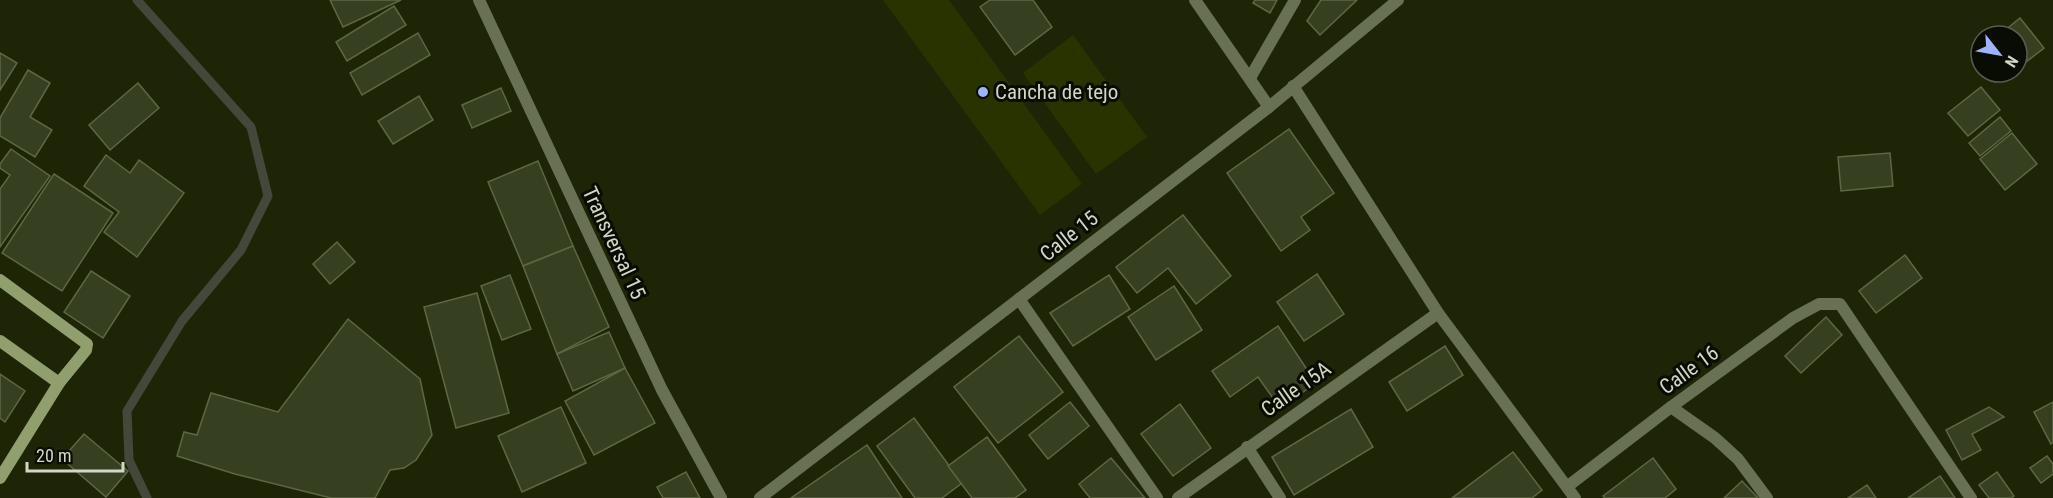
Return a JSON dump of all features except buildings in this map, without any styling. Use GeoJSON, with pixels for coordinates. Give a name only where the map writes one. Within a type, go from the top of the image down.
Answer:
{"type":"FeatureCollection","features":[{"type":"Feature","properties":{"kind":"street","name":"Transversal 15"},"geometry":{"type":"LineString","coordinates":[[479,0],[662,390],[721,498]]}},
{"type":"Feature","properties":{"kind":"street"},"geometry":{"type":"LineString","coordinates":[[1195,0],[1269,107]]}},
{"type":"Feature","properties":{"kind":"street"},"geometry":{"type":"LineString","coordinates":[[1250,78],[1295,0]]}},
{"type":"Feature","properties":{"kind":"street","name":"Calle 15"},"geometry":{"type":"LineString","coordinates":[[760,498],[1269,107],[1398,0]]}},
{"type":"Feature","properties":{"kind":"street"},"geometry":{"type":"LineString","coordinates":[[1293,86],[1438,313],[1575,498]]}},
{"type":"Feature","properties":{"kind":"street"},"geometry":{"type":"LineString","coordinates":[[0,280],[87,344],[86,350],[59,383],[0,478]]}},
{"type":"Feature","properties":{"kind":"street"},"geometry":{"type":"LineString","coordinates":[[1019,299],[1157,498]]}},
{"type":"Feature","properties":{"kind":"street","name":"Calle 16"},"geometry":{"type":"LineString","coordinates":[[1568,486],[1793,318],[1819,304],[1840,304],[1971,498]]}},
{"type":"Feature","properties":{"kind":"street","name":"Calle 15A"},"geometry":{"type":"LineString","coordinates":[[1178,498],[1438,313]]}},
{"type":"Feature","properties":{"kind":"street"},"geometry":{"type":"LineString","coordinates":[[0,340],[59,383]]}},
{"type":"Feature","properties":{"kind":"street"},"geometry":{"type":"LineString","coordinates":[[1671,407],[1715,438],[1738,459],[1767,498]]}},
{"type":"Feature","properties":{"kind":"street"},"geometry":{"type":"LineString","coordinates":[[1247,447],[1280,498]]}},
{"type":"Feature","properties":{"kind":"green space","name":"Cancha de tejo"},"geometry":{"type":"Polygon","coordinates":[[[883,0],[949,0],[1082,184],[1040,215],[883,0]]]}},
{"type":"Feature","properties":{"kind":"green space"},"geometry":{"type":"Polygon","coordinates":[[[1073,35],[1147,137],[1096,174],[1023,73],[1073,35]]]}},
{"type":"Feature","properties":{"kind":"waterway"},"geometry":{"type":"LineString","coordinates":[[137,0],[251,127],[268,196],[241,250],[182,321],[127,411],[129,460],[147,498]]}},
{"type":"Feature","properties":{"kind":"place","name":"Cancha de tejo"},"geometry":{"type":"Point","coordinates":[983,92]}}]}
